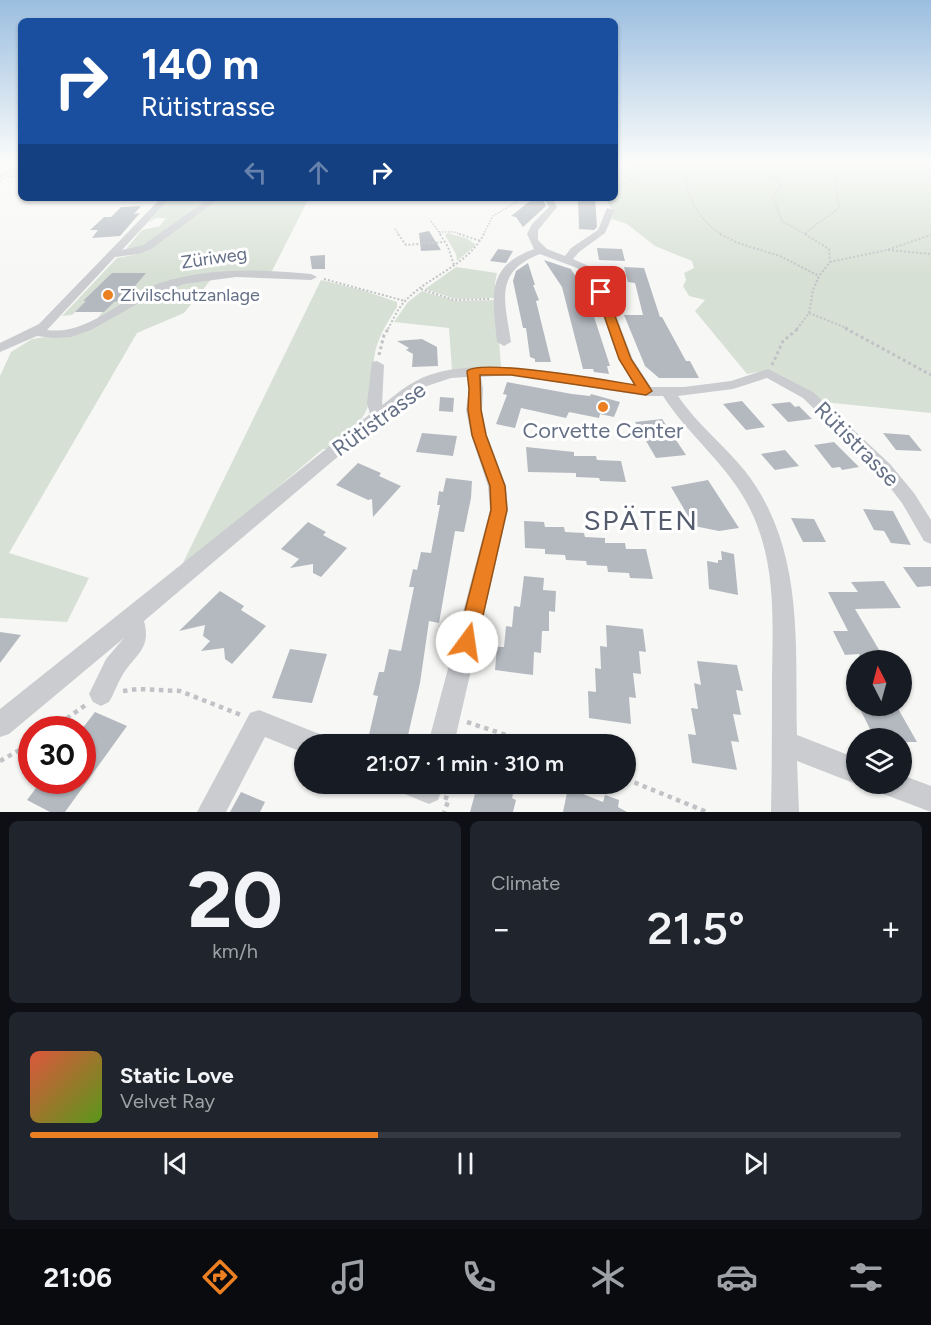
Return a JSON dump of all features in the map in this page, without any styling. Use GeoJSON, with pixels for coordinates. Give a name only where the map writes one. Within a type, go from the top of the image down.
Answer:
{"type":"FeatureCollection","features":[{"type":"Feature","properties":{"kind":"street"},"geometry":{"type":"LineString","coordinates":[[0,348],[36,332],[115,254],[163,201]]}},
{"type":"Feature","properties":{"kind":"street"},"geometry":{"type":"LineString","coordinates":[[115,254],[138,251],[147,247],[212,201]]}},
{"type":"Feature","properties":{"kind":"street"},"geometry":{"type":"LineString","coordinates":[[550,201],[553,204],[552,211],[537,223],[532,233],[534,243],[540,250],[584,266],[595,276],[625,359],[646,391]]}},
{"type":"Feature","properties":{"kind":"street"},"geometry":{"type":"LineString","coordinates":[[568,259],[575,250],[602,231],[610,210]]}},
{"type":"Feature","properties":{"kind":"street"},"geometry":{"type":"LineString","coordinates":[[504,342],[499,286],[502,274],[520,258],[540,250]]}},
{"type":"Feature","properties":{"kind":"street","name":"Züriweg"},"geometry":{"type":"LineString","coordinates":[[36,332],[53,334],[86,328],[111,316],[152,290],[179,282],[220,274],[254,272],[311,277]]}},
{"type":"Feature","properties":{"kind":"street"},"geometry":{"type":"LineString","coordinates":[[53,334],[66,322],[87,321]]}},
{"type":"Feature","properties":{"kind":"street"},"geometry":{"type":"LineString","coordinates":[[377,365],[374,403],[378,415]]}},
{"type":"Feature","properties":{"kind":"street"},"geometry":{"type":"LineString","coordinates":[[443,734],[499,510],[498,486],[479,435],[474,410],[476,389],[474,371]]}},
{"type":"Feature","properties":{"kind":"street","name":"Rütistrasse"},"geometry":{"type":"LineString","coordinates":[[0,725],[83,659],[132,616],[232,537],[298,489],[378,415],[422,384],[449,374],[511,371],[668,393],[733,385],[768,373],[808,395],[884,468],[908,498],[931,536]]}},
{"type":"Feature","properties":{"kind":"street"},"geometry":{"type":"LineString","coordinates":[[668,393],[678,408],[739,476],[757,504],[773,540],[783,588],[785,812]]}},
{"type":"Feature","properties":{"kind":"street"},"geometry":{"type":"LineString","coordinates":[[101,694],[115,667],[135,644],[138,634],[132,616]]}},
{"type":"Feature","properties":{"kind":"street"},"geometry":{"type":"LineString","coordinates":[[212,812],[259,722],[294,736]]}},
{"type":"Feature","properties":{"kind":"street"},"geometry":{"type":"LineString","coordinates":[[784,744],[846,767]]}},
{"type":"Feature","properties":{"kind":"street"},"geometry":{"type":"LineString","coordinates":[[912,793],[931,800]]}},
{"type":"Feature","properties":{"kind":"path"},"geometry":{"type":"LineString","coordinates":[[690,200],[700,216],[716,233],[775,254],[819,276]]}},
{"type":"Feature","properties":{"kind":"path"},"geometry":{"type":"LineString","coordinates":[[774,200],[783,221],[829,249],[830,262]]}},
{"type":"Feature","properties":{"kind":"path"},"geometry":{"type":"LineString","coordinates":[[805,234],[810,228],[831,218],[839,208],[838,200]]}},
{"type":"Feature","properties":{"kind":"path"},"geometry":{"type":"LineString","coordinates":[[377,365],[384,335],[405,301],[467,256],[481,241],[493,216],[517,201]]}},
{"type":"Feature","properties":{"kind":"path"},"geometry":{"type":"LineString","coordinates":[[431,221],[453,256],[454,265]]}},
{"type":"Feature","properties":{"kind":"path"},"geometry":{"type":"LineString","coordinates":[[395,229],[406,245],[445,242]]}},
{"type":"Feature","properties":{"kind":"path"},"geometry":{"type":"LineString","coordinates":[[439,232],[454,232],[481,241]]}},
{"type":"Feature","properties":{"kind":"path"},"geometry":{"type":"LineString","coordinates":[[768,373],[783,341],[802,325],[809,313],[813,290],[819,276],[830,262],[886,250],[931,235]]}},
{"type":"Feature","properties":{"kind":"path"},"geometry":{"type":"LineString","coordinates":[[886,250],[931,254]]}},
{"type":"Feature","properties":{"kind":"path"},"geometry":{"type":"LineString","coordinates":[[311,277],[346,284],[405,301]]}},
{"type":"Feature","properties":{"kind":"path"},"geometry":{"type":"LineString","coordinates":[[421,290],[454,300],[500,299]]}},
{"type":"Feature","properties":{"kind":"path"},"geometry":{"type":"LineString","coordinates":[[809,313],[858,333],[913,367],[931,375]]}},
{"type":"Feature","properties":{"kind":"path"},"geometry":{"type":"LineString","coordinates":[[70,716],[101,694],[138,689],[180,691],[259,722]]}},
{"type":"Feature","properties":{"kind":"path"},"geometry":{"type":"LineString","coordinates":[[457,719],[503,734]]}},
{"type":"Feature","properties":{"kind":"path"},"geometry":{"type":"LineString","coordinates":[[0,761],[18,751]]}},
{"type":"Feature","properties":{"kind":"path"},"geometry":{"type":"LineString","coordinates":[[636,783],[707,812]]}},
{"type":"Feature","properties":{"kind":"shaded area"},"geometry":{"type":"Polygon","coordinates":[[[618,200],[931,200],[931,413],[823,402],[763,371],[747,374],[695,311],[705,300],[689,296],[683,286],[686,280],[684,273],[694,268],[692,261],[655,246],[627,224],[612,219],[614,212],[607,202],[618,200]]]}},
{"type":"Feature","properties":{"kind":"shaded area"},"geometry":{"type":"Polygon","coordinates":[[[167,201],[208,201],[144,246],[126,249],[142,230],[160,226],[166,218],[156,218],[148,223],[167,201]]]}},
{"type":"Feature","properties":{"kind":"shaded area"},"geometry":{"type":"Polygon","coordinates":[[[215,201],[308,201],[272,271],[232,272],[177,281],[96,320],[104,310],[79,309],[72,315],[62,316],[117,258],[138,254],[215,201]]]}},
{"type":"Feature","properties":{"kind":"shaded area"},"geometry":{"type":"Polygon","coordinates":[[[448,233],[468,239],[476,245],[457,261],[456,254],[445,235],[448,233]]]}},
{"type":"Feature","properties":{"kind":"shaded area"},"geometry":{"type":"Polygon","coordinates":[[[456,267],[497,273],[496,298],[455,299],[425,289],[456,267]]]}},
{"type":"Feature","properties":{"kind":"shaded area"},"geometry":{"type":"Polygon","coordinates":[[[213,277],[184,313],[137,333],[9,553],[89,578],[67,622],[0,618],[0,376],[11,352],[32,339],[65,334],[162,288],[213,277]]]}},
{"type":"Feature","properties":{"kind":"shaded area"},"geometry":{"type":"Polygon","coordinates":[[[321,280],[397,302],[397,307],[377,344],[371,393],[365,413],[344,437],[329,449],[323,449],[179,571],[321,280]]]}},
{"type":"Feature","properties":{"kind":"shaded area"},"geometry":{"type":"Polygon","coordinates":[[[422,291],[456,301],[496,300],[501,367],[452,371],[449,328],[394,322],[408,302],[422,291]]]}},
{"type":"Feature","properties":{"kind":"building"},"geometry":{"type":"Polygon","coordinates":[[[530,201],[544,201],[546,206],[523,227],[516,217],[511,216],[530,201]]]}},
{"type":"Feature","properties":{"kind":"building"},"geometry":{"type":"Polygon","coordinates":[[[578,201],[595,201],[597,227],[594,230],[579,229],[578,201]]]}},
{"type":"Feature","properties":{"kind":"building"},"geometry":{"type":"Polygon","coordinates":[[[141,206],[134,214],[140,213],[120,236],[92,238],[98,230],[90,230],[104,217],[111,217],[121,207],[141,206]]]}},
{"type":"Feature","properties":{"kind":"building"},"geometry":{"type":"Polygon","coordinates":[[[429,231],[441,250],[421,251],[419,233],[429,231]]]}},
{"type":"Feature","properties":{"kind":"building"},"geometry":{"type":"Polygon","coordinates":[[[597,248],[622,249],[625,261],[599,260],[597,248]]]}},
{"type":"Feature","properties":{"kind":"building"},"geometry":{"type":"Polygon","coordinates":[[[498,249],[513,251],[506,263],[490,261],[498,249]]]}},
{"type":"Feature","properties":{"kind":"building"},"geometry":{"type":"Polygon","coordinates":[[[325,255],[325,269],[312,269],[310,256],[325,255]]]}},
{"type":"Feature","properties":{"kind":"building"},"geometry":{"type":"Polygon","coordinates":[[[544,260],[571,269],[587,295],[610,366],[607,366],[609,374],[594,372],[593,369],[583,369],[562,287],[544,260]]]}},
{"type":"Feature","properties":{"kind":"building"},"geometry":{"type":"Polygon","coordinates":[[[528,263],[539,300],[536,301],[551,362],[535,362],[535,359],[530,357],[526,328],[523,328],[513,281],[516,271],[528,263]]]}},
{"type":"Feature","properties":{"kind":"building"},"geometry":{"type":"Polygon","coordinates":[[[624,267],[644,268],[660,317],[699,378],[659,378],[645,366],[624,315],[643,315],[635,283],[628,282],[624,267]]]}},
{"type":"Feature","properties":{"kind":"building","name":"Zivilschutzanlage"},"geometry":{"type":"Polygon","coordinates":[[[112,273],[146,273],[123,300],[114,302],[104,312],[75,312],[86,301],[83,301],[112,273]]]}},
{"type":"Feature","properties":{"kind":"building"},"geometry":{"type":"Polygon","coordinates":[[[422,339],[437,347],[438,366],[412,367],[413,354],[406,350],[409,348],[397,341],[422,339]]]}},
{"type":"Feature","properties":{"kind":"building"},"geometry":{"type":"Polygon","coordinates":[[[507,382],[572,394],[590,396],[591,394],[620,402],[614,417],[600,414],[599,418],[569,412],[566,418],[521,408],[515,428],[496,424],[507,395],[503,394],[507,382]]]}},
{"type":"Feature","properties":{"kind":"building"},"geometry":{"type":"Polygon","coordinates":[[[440,397],[454,398],[453,412],[439,411],[440,397]]]}},
{"type":"Feature","properties":{"kind":"building"},"geometry":{"type":"Polygon","coordinates":[[[742,401],[765,427],[746,430],[723,404],[742,401]]]}},
{"type":"Feature","properties":{"kind":"building"},"geometry":{"type":"Polygon","coordinates":[[[790,402],[795,407],[799,406],[812,419],[788,422],[771,404],[790,402]]]}},
{"type":"Feature","properties":{"kind":"building"},"geometry":{"type":"Polygon","coordinates":[[[662,419],[686,455],[656,458],[635,422],[662,419]]]}},
{"type":"Feature","properties":{"kind":"building"},"geometry":{"type":"Polygon","coordinates":[[[422,433],[457,436],[453,456],[416,452],[422,433]]]}},
{"type":"Feature","properties":{"kind":"building"},"geometry":{"type":"Polygon","coordinates":[[[883,433],[909,435],[922,451],[896,450],[883,433]]]}},
{"type":"Feature","properties":{"kind":"building"},"geometry":{"type":"Polygon","coordinates":[[[834,442],[859,467],[842,470],[840,467],[832,468],[814,445],[834,442]]]}},
{"type":"Feature","properties":{"kind":"building"},"geometry":{"type":"Polygon","coordinates":[[[526,447],[574,452],[574,456],[596,456],[597,460],[621,461],[626,482],[576,477],[576,473],[528,472],[526,447]]]}},
{"type":"Feature","properties":{"kind":"building"},"geometry":{"type":"Polygon","coordinates":[[[785,450],[799,466],[775,470],[761,454],[785,450]]]}},
{"type":"Feature","properties":{"kind":"building"},"geometry":{"type":"Polygon","coordinates":[[[358,463],[381,473],[379,476],[401,486],[373,517],[372,499],[368,500],[336,485],[358,463]]]}},
{"type":"Feature","properties":{"kind":"building"},"geometry":{"type":"Polygon","coordinates":[[[446,478],[472,481],[464,532],[455,531],[439,623],[429,621],[420,683],[408,734],[369,734],[378,696],[373,695],[379,672],[384,672],[389,649],[401,651],[414,587],[409,587],[413,569],[417,570],[421,552],[431,553],[440,505],[437,505],[439,491],[443,492],[446,478]]]}},
{"type":"Feature","properties":{"kind":"building"},"geometry":{"type":"Polygon","coordinates":[[[708,480],[739,528],[719,531],[694,526],[671,487],[708,480]]]}},
{"type":"Feature","properties":{"kind":"building"},"geometry":{"type":"Polygon","coordinates":[[[863,509],[893,511],[911,545],[891,543],[884,531],[874,530],[863,509]]]}},
{"type":"Feature","properties":{"kind":"building"},"geometry":{"type":"Polygon","coordinates":[[[791,518],[814,519],[826,542],[803,542],[791,518]]]}},
{"type":"Feature","properties":{"kind":"building"},"geometry":{"type":"Polygon","coordinates":[[[524,521],[544,522],[545,527],[564,527],[565,532],[584,533],[585,537],[605,538],[605,543],[625,543],[626,549],[646,549],[653,579],[630,578],[629,573],[608,572],[607,566],[587,565],[586,561],[566,560],[565,555],[545,554],[545,549],[525,548],[524,521]]]}},
{"type":"Feature","properties":{"kind":"building"},"geometry":{"type":"Polygon","coordinates":[[[308,522],[326,532],[323,535],[347,548],[321,577],[313,573],[313,564],[290,568],[299,559],[281,549],[308,522]]]}},
{"type":"Feature","properties":{"kind":"building"},"geometry":{"type":"Polygon","coordinates":[[[721,551],[734,554],[738,595],[709,589],[707,561],[718,563],[718,560],[722,560],[721,551]]]}},
{"type":"Feature","properties":{"kind":"building"},"geometry":{"type":"Polygon","coordinates":[[[903,567],[931,567],[931,586],[917,587],[903,567]]]}},
{"type":"Feature","properties":{"kind":"building"},"geometry":{"type":"Polygon","coordinates":[[[524,576],[544,578],[543,590],[556,591],[555,612],[549,611],[549,631],[542,631],[541,653],[534,652],[533,675],[495,670],[497,647],[504,647],[506,626],[512,627],[514,606],[520,607],[524,576]]]}},
{"type":"Feature","properties":{"kind":"building"},"geometry":{"type":"Polygon","coordinates":[[[884,581],[901,608],[855,609],[879,650],[846,650],[845,655],[833,631],[848,631],[828,592],[858,592],[851,582],[884,581]]]}},
{"type":"Feature","properties":{"kind":"building"},"geometry":{"type":"Polygon","coordinates":[[[220,591],[244,606],[241,610],[266,626],[232,664],[225,659],[224,648],[201,651],[210,641],[203,636],[205,625],[179,631],[220,591]]]}},
{"type":"Feature","properties":{"kind":"building"},"geometry":{"type":"Polygon","coordinates":[[[606,625],[643,629],[646,652],[639,651],[641,674],[633,673],[636,698],[629,697],[631,724],[589,718],[588,691],[596,692],[595,668],[601,669],[600,646],[607,647],[606,625]]]}},
{"type":"Feature","properties":{"kind":"building"},"geometry":{"type":"Polygon","coordinates":[[[0,632],[21,635],[0,663],[0,632]]]}},
{"type":"Feature","properties":{"kind":"building"},"geometry":{"type":"Polygon","coordinates":[[[290,649],[327,654],[312,703],[272,698],[290,649]]]}},
{"type":"Feature","properties":{"kind":"building"},"geometry":{"type":"Polygon","coordinates":[[[697,661],[737,665],[743,691],[736,690],[741,715],[733,714],[739,742],[731,741],[737,770],[692,763],[688,734],[696,735],[691,708],[698,709],[694,683],[701,685],[697,661]]]}},
{"type":"Feature","properties":{"kind":"building"},"geometry":{"type":"Polygon","coordinates":[[[95,712],[127,726],[96,769],[96,716],[92,716],[95,712]]]}},
{"type":"Feature","properties":{"kind":"building"},"geometry":{"type":"Polygon","coordinates":[[[864,716],[902,716],[909,728],[870,728],[864,716]]]}},
{"type":"Feature","properties":{"kind":"building"},"geometry":{"type":"Polygon","coordinates":[[[241,792],[265,802],[260,812],[230,812],[241,792]]]}},
{"type":"Feature","properties":{"kind":"building"},"geometry":{"type":"Polygon","coordinates":[[[32,794],[78,794],[65,812],[50,812],[27,800],[32,794]]]}},
{"type":"Feature","properties":{"kind":"building"},"geometry":{"type":"Polygon","coordinates":[[[475,794],[513,794],[512,798],[516,800],[513,812],[470,812],[475,794]]]}},
{"type":"Feature","properties":{"kind":"building"},"geometry":{"type":"Polygon","coordinates":[[[567,794],[583,794],[603,802],[605,795],[619,800],[618,807],[627,812],[563,812],[567,794]]]}},
{"type":"Feature","properties":{"kind":"place","name":"Zivilschutzanlage"},"geometry":{"type":"Point","coordinates":[108,295]}},
{"type":"Feature","properties":{"kind":"place","name":"Corvette Center"},"geometry":{"type":"Point","coordinates":[603,407]}},
{"type":"Feature","properties":{"kind":"district","name":"SPÄTEN"},"geometry":{"type":"Point","coordinates":[641,520]}},
{"type":"Feature","properties":{"kind":"route"},"geometry":{"type":"LineString","coordinates":[[467,642],[499,510],[498,486],[479,435],[474,410],[476,389],[474,371],[511,371],[646,391],[625,359],[601,292]]}}]}
